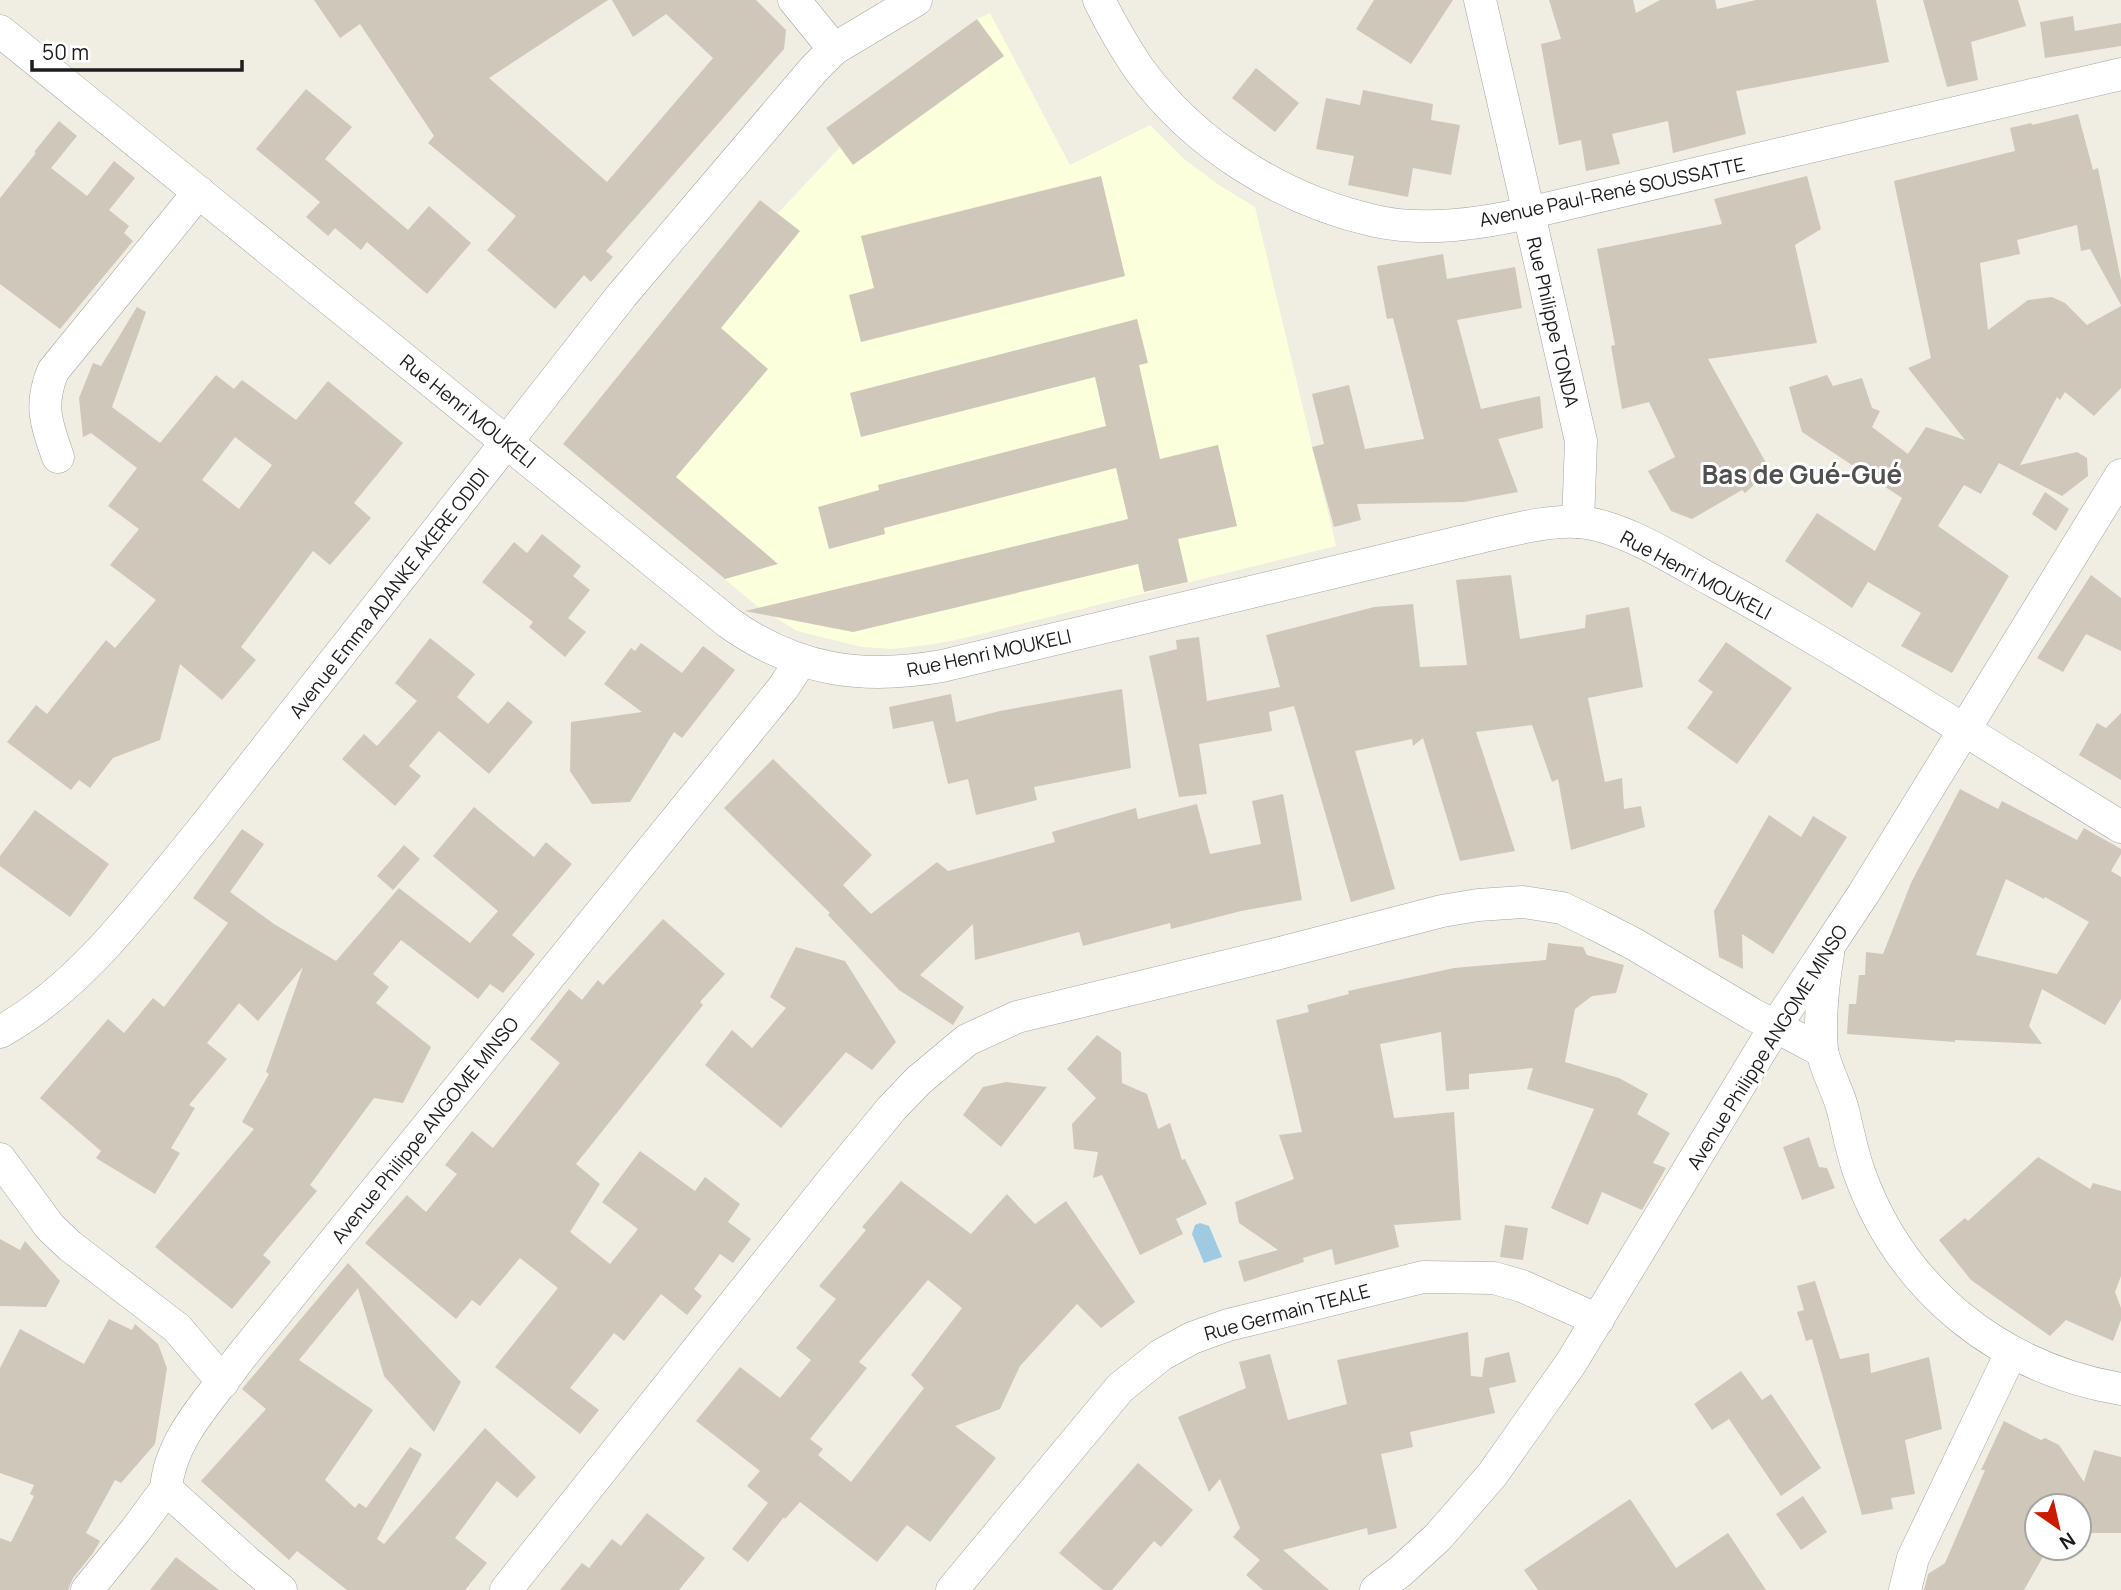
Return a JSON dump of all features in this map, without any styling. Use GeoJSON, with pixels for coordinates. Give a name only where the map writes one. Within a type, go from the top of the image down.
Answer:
{"type":"FeatureCollection","features":[{"type":"Feature","properties":{"kind":"street"},"geometry":{"type":"LineString","coordinates":[[794,0],[834,49]]}},
{"type":"Feature","properties":{"kind":"street","name":"Avenue Emma ADANKE AKERE ODIDI"},"geometry":{"type":"LineString","coordinates":[[0,1032],[29,1016],[79,972],[137,908],[202,830],[622,295],[814,69],[834,49],[916,0]]}},
{"type":"Feature","properties":{"kind":"street","name":"Avenue Paul-René SOUSSATTE"},"geometry":{"type":"LineString","coordinates":[[1099,0],[1139,68],[1176,112],[1228,155],[1279,187],[1352,214],[1398,224],[1489,222],[2121,74]]}},
{"type":"Feature","properties":{"kind":"street","name":"Rue Philippe TONDA"},"geometry":{"type":"LineString","coordinates":[[1480,0],[1581,441],[1578,522]]}},
{"type":"Feature","properties":{"kind":"street","name":"Rue Henri MOUKELI"},"geometry":{"type":"LineString","coordinates":[[0,31],[729,623],[754,640],[800,662],[869,674],[907,672],[942,666],[1517,528],[1578,522],[1609,529],[1664,554],[1797,629],[2121,827]]}},
{"type":"Feature","properties":{"kind":"street"},"geometry":{"type":"LineString","coordinates":[[58,457],[43,407],[45,390],[53,371],[199,192]]}},
{"type":"Feature","properties":{"kind":"street","name":"Avenue Philippe ANGOME MINSO"},"geometry":{"type":"LineString","coordinates":[[1376,1590],[1438,1536],[1492,1475],[1540,1409],[1598,1320],[1775,1027],[1829,949],[2121,475]]}},
{"type":"Feature","properties":{"kind":"street","name":"Avenue Philippe ANGOME MINSO"},"geometry":{"type":"LineString","coordinates":[[166,1489],[167,1470],[176,1447],[239,1359],[783,688],[800,662]]}},
{"type":"Feature","properties":{"kind":"street"},"geometry":{"type":"LineString","coordinates":[[506,1590],[892,1108],[967,1040],[1017,1017],[1442,911],[1523,902],[1562,908],[1595,924],[1822,1051]]}},
{"type":"Feature","properties":{"kind":"street"},"geometry":{"type":"LineString","coordinates":[[1829,949],[1824,978],[1822,1051],[1837,1093],[1859,1173],[1888,1233],[1917,1274],[1938,1297],[1983,1336],[2011,1353],[2045,1368],[2092,1384],[2121,1389]]}},
{"type":"Feature","properties":{"kind":"street"},"geometry":{"type":"LineString","coordinates":[[0,1159],[50,1227],[70,1246],[177,1328],[223,1382]]}},
{"type":"Feature","properties":{"kind":"street","name":"Rue Germain TEALE"},"geometry":{"type":"LineString","coordinates":[[952,1590],[1120,1388],[1160,1355],[1192,1338],[1228,1325],[1423,1277],[1494,1278],[1522,1286],[1598,1320]]}},
{"type":"Feature","properties":{"kind":"street"},"geometry":{"type":"LineString","coordinates":[[1905,1590],[1913,1558],[2011,1353]]}},
{"type":"Feature","properties":{"kind":"street"},"geometry":{"type":"LineString","coordinates":[[87,1590],[166,1489],[237,1555],[281,1590]]}},
{"type":"Feature","properties":{"kind":"shaded area"},"geometry":{"type":"Polygon","coordinates":[[[990,13],[1070,165],[1150,125],[1184,159],[1255,207],[1336,546],[928,645],[892,649],[862,647],[797,631],[758,607],[563,444],[760,200],[778,213],[840,147],[826,128],[977,19],[990,13]]]}},
{"type":"Feature","properties":{"kind":"water"},"geometry":{"type":"Polygon","coordinates":[[[1200,1223],[1209,1226],[1222,1257],[1204,1263],[1192,1234],[1195,1225],[1200,1223]]]}},
{"type":"Feature","properties":{"kind":"building"},"geometry":{"type":"Polygon","coordinates":[[[314,0],[608,0],[489,78],[607,182],[713,58],[666,14],[633,37],[612,0],[756,0],[786,30],[784,49],[606,251],[613,257],[591,282],[584,275],[555,309],[487,250],[516,216],[428,143],[434,136],[360,24],[340,38],[314,0]]]}},
{"type":"Feature","properties":{"kind":"building"},"geometry":{"type":"Polygon","coordinates":[[[1374,0],[1453,0],[1411,64],[1356,29],[1374,0]]]}},
{"type":"Feature","properties":{"kind":"building"},"geometry":{"type":"Polygon","coordinates":[[[1549,0],[1633,0],[1636,13],[1660,0],[1715,0],[1717,9],[1756,0],[1876,0],[1889,62],[1736,91],[1746,134],[1673,153],[1668,121],[1612,134],[1620,164],[1586,171],[1581,140],[1559,145],[1541,44],[1561,39],[1549,0]]]}},
{"type":"Feature","properties":{"kind":"building"},"geometry":{"type":"Polygon","coordinates":[[[1923,0],[2018,0],[2026,26],[1971,42],[1978,80],[1947,87],[1923,0]]]}},
{"type":"Feature","properties":{"kind":"building"},"geometry":{"type":"Polygon","coordinates":[[[2073,16],[2075,31],[2121,23],[2121,46],[2045,58],[2040,22],[2073,16]]]}},
{"type":"Feature","properties":{"kind":"building"},"geometry":{"type":"Polygon","coordinates":[[[977,19],[1004,56],[853,165],[826,128],[977,19]]]}},
{"type":"Feature","properties":{"kind":"building"},"geometry":{"type":"Polygon","coordinates":[[[1256,68],[1299,103],[1275,132],[1232,98],[1256,68]]]}},
{"type":"Feature","properties":{"kind":"building"},"geometry":{"type":"Polygon","coordinates":[[[306,89],[352,127],[325,159],[408,230],[429,206],[471,243],[427,294],[367,242],[361,250],[335,228],[328,236],[306,217],[320,202],[256,149],[306,89]]]}},
{"type":"Feature","properties":{"kind":"building"},"geometry":{"type":"Polygon","coordinates":[[[1363,90],[1433,104],[1431,120],[1460,125],[1451,175],[1413,168],[1408,197],[1348,185],[1354,156],[1316,149],[1326,98],[1360,105],[1363,90]]]}},
{"type":"Feature","properties":{"kind":"building"},"geometry":{"type":"Polygon","coordinates":[[[2078,114],[2093,170],[2098,168],[2121,280],[2121,305],[2090,249],[2081,251],[2077,225],[2017,240],[2020,254],[1980,263],[1988,330],[2028,300],[2052,297],[2065,303],[2087,325],[2121,306],[2121,388],[2094,416],[2065,392],[2060,400],[2057,397],[2020,465],[2077,452],[2087,458],[2088,476],[2062,496],[1999,463],[1981,494],[1964,485],[1938,526],[2009,576],[1952,673],[1901,646],[1921,613],[1868,582],[1852,608],[1785,561],[1817,513],[1875,551],[1902,498],[1802,432],[1789,387],[1827,375],[1833,386],[1862,378],[1872,408],[1880,411],[1872,427],[1908,454],[1926,427],[1965,440],[1908,368],[1931,358],[1894,181],[2015,151],[2010,128],[2078,114]]]}},
{"type":"Feature","properties":{"kind":"building"},"geometry":{"type":"Polygon","coordinates":[[[59,121],[77,136],[51,168],[87,196],[114,161],[135,178],[109,210],[129,226],[124,233],[133,241],[60,329],[0,284],[0,198],[59,121]]]}},
{"type":"Feature","properties":{"kind":"building"},"geometry":{"type":"Polygon","coordinates":[[[1101,176],[1125,276],[861,342],[849,295],[874,288],[861,236],[1101,176]]]}},
{"type":"Feature","properties":{"kind":"building"},"geometry":{"type":"Polygon","coordinates":[[[1807,176],[1821,229],[1795,245],[1817,343],[1708,359],[1770,470],[1745,493],[1742,490],[1692,519],[1671,511],[1648,471],[1675,457],[1649,402],[1622,409],[1611,346],[1615,345],[1597,249],[1722,224],[1714,199],[1807,176]]]}},
{"type":"Feature","properties":{"kind":"building"},"geometry":{"type":"Polygon","coordinates":[[[760,200],[800,231],[721,328],[768,369],[676,477],[778,564],[725,579],[563,444],[760,200]]]}},
{"type":"Feature","properties":{"kind":"building"},"geometry":{"type":"Polygon","coordinates":[[[1443,254],[1447,279],[1515,267],[1522,308],[1457,320],[1481,409],[1540,396],[1543,428],[1498,439],[1518,492],[1464,502],[1357,504],[1361,520],[1334,527],[1312,447],[1324,444],[1312,394],[1349,385],[1365,449],[1424,439],[1393,318],[1387,319],[1377,266],[1443,254]]]}},
{"type":"Feature","properties":{"kind":"building"},"geometry":{"type":"Polygon","coordinates":[[[137,307],[146,312],[112,407],[160,443],[216,375],[234,389],[242,380],[296,420],[328,381],[403,443],[354,503],[371,518],[330,565],[313,551],[241,647],[256,660],[222,700],[180,664],[160,740],[113,758],[90,788],[79,780],[71,790],[7,742],[36,705],[47,714],[106,640],[115,648],[156,600],[110,565],[139,529],[108,506],[137,468],[91,433],[83,437],[79,398],[93,363],[101,366],[137,307]],[[235,437],[202,480],[239,509],[272,465],[235,437]]]}},
{"type":"Feature","properties":{"kind":"building"},"geometry":{"type":"Polygon","coordinates":[[[1137,319],[1148,363],[1139,365],[1160,459],[1218,445],[1237,526],[1178,539],[1188,582],[1144,592],[1138,564],[853,632],[745,611],[1128,519],[1116,468],[884,528],[885,534],[829,549],[818,507],[879,490],[878,485],[1106,426],[1095,377],[861,437],[850,393],[1137,319]]]}},
{"type":"Feature","properties":{"kind":"building"},"geometry":{"type":"Polygon","coordinates":[[[2045,492],[2069,509],[2056,531],[2032,514],[2045,492]]]}},
{"type":"Feature","properties":{"kind":"building"},"geometry":{"type":"Polygon","coordinates":[[[542,534],[581,566],[573,576],[590,590],[568,618],[586,632],[565,657],[529,627],[533,622],[482,582],[514,542],[527,553],[542,534]]]}},
{"type":"Feature","properties":{"kind":"building"},"geometry":{"type":"Polygon","coordinates":[[[1511,575],[1520,639],[1585,628],[1586,615],[1629,607],[1643,687],[1588,698],[1605,782],[1622,778],[1624,809],[1641,806],[1645,827],[1571,850],[1558,779],[1552,782],[1532,725],[1476,732],[1515,851],[1460,861],[1423,738],[1413,746],[1412,739],[1355,751],[1395,889],[1351,902],[1294,706],[1269,712],[1272,731],[1199,744],[1207,794],[1179,797],[1149,656],[1177,649],[1176,640],[1199,637],[1207,701],[1280,687],[1266,635],[1374,607],[1413,604],[1420,667],[1467,665],[1456,580],[1511,575]]]}},
{"type":"Feature","properties":{"kind":"building"},"geometry":{"type":"Polygon","coordinates":[[[2091,575],[2121,598],[2121,651],[2086,634],[2063,672],[2037,658],[2091,575]]]}},
{"type":"Feature","properties":{"kind":"building"},"geometry":{"type":"Polygon","coordinates":[[[430,638],[475,674],[457,697],[488,724],[508,701],[533,722],[489,774],[439,731],[409,766],[421,776],[395,806],[342,759],[364,734],[377,746],[417,701],[395,683],[430,638]]]}},
{"type":"Feature","properties":{"kind":"building"},"geometry":{"type":"Polygon","coordinates":[[[1726,642],[1792,688],[1737,764],[1687,728],[1713,692],[1698,681],[1726,642]]]}},
{"type":"Feature","properties":{"kind":"building"},"geometry":{"type":"Polygon","coordinates":[[[641,643],[682,673],[703,646],[735,670],[682,738],[674,732],[630,802],[592,804],[570,771],[571,722],[642,712],[604,684],[631,648],[635,651],[641,643]]]}},
{"type":"Feature","properties":{"kind":"building"},"geometry":{"type":"Polygon","coordinates":[[[1122,689],[1131,768],[1034,787],[1037,800],[976,815],[968,779],[948,784],[933,721],[893,729],[889,707],[951,694],[956,722],[1000,711],[1122,689]]]}},
{"type":"Feature","properties":{"kind":"building"},"geometry":{"type":"Polygon","coordinates":[[[2121,713],[2121,780],[2079,755],[2097,723],[2106,728],[2121,713]]]}},
{"type":"Feature","properties":{"kind":"building"},"geometry":{"type":"Polygon","coordinates":[[[773,759],[872,855],[843,885],[871,914],[937,862],[948,871],[1055,842],[1052,832],[1136,808],[1138,819],[1197,804],[1210,854],[1261,844],[1252,801],[1283,794],[1302,900],[1241,911],[1171,929],[1170,923],[1083,946],[1079,932],[975,960],[973,924],[920,975],[964,1007],[953,1025],[899,990],[828,915],[830,913],[724,808],[773,759]]]}},
{"type":"Feature","properties":{"kind":"building"},"geometry":{"type":"Polygon","coordinates":[[[1960,789],[1998,809],[2002,801],[2077,840],[2084,828],[2121,849],[2111,871],[2121,877],[2121,999],[2105,1025],[2042,989],[2029,1026],[2042,1044],[1955,1042],[1847,1034],[1849,1004],[1856,1004],[1859,975],[1865,975],[1866,952],[1883,954],[1911,883],[1960,789]],[[2006,879],[1976,955],[2057,974],[2089,922],[2045,897],[2044,899],[2006,879]]]}},
{"type":"Feature","properties":{"kind":"building"},"geometry":{"type":"Polygon","coordinates":[[[474,807],[534,857],[546,842],[572,864],[512,935],[535,954],[503,993],[490,984],[478,999],[401,940],[373,974],[389,987],[376,1003],[431,1047],[403,1103],[374,1098],[310,1185],[317,1191],[263,1255],[271,1262],[232,1309],[155,1247],[254,1129],[242,1122],[269,1074],[266,1072],[303,967],[258,1021],[239,1003],[207,1043],[227,1059],[189,1105],[195,1108],[171,1148],[180,1153],[155,1194],[96,1158],[101,1151],[40,1098],[108,1019],[124,1033],[153,998],[164,1007],[228,923],[193,898],[242,829],[264,844],[230,892],[274,924],[336,961],[399,888],[470,943],[498,911],[433,856],[474,807]]]}},
{"type":"Feature","properties":{"kind":"building"},"geometry":{"type":"Polygon","coordinates":[[[35,810],[109,864],[70,917],[0,866],[0,856],[35,810]]]}},
{"type":"Feature","properties":{"kind":"building"},"geometry":{"type":"Polygon","coordinates":[[[1769,815],[1801,837],[1813,816],[1847,837],[1773,954],[1742,934],[1743,969],[1719,957],[1714,911],[1769,815]]]}},
{"type":"Feature","properties":{"kind":"building"},"geometry":{"type":"Polygon","coordinates":[[[404,845],[420,859],[393,890],[377,876],[404,845]]]}},
{"type":"Feature","properties":{"kind":"building"},"geometry":{"type":"Polygon","coordinates":[[[663,919],[725,974],[700,1002],[703,1005],[576,1164],[600,1184],[570,1232],[610,1264],[638,1229],[602,1202],[640,1151],[695,1191],[705,1177],[740,1204],[728,1222],[751,1239],[733,1263],[720,1254],[694,1289],[702,1296],[687,1315],[661,1294],[624,1341],[614,1333],[570,1388],[599,1410],[580,1434],[495,1367],[558,1288],[520,1258],[480,1306],[472,1300],[456,1319],[365,1243],[407,1195],[426,1212],[457,1174],[445,1165],[472,1131],[493,1148],[560,1063],[530,1039],[569,989],[582,1000],[598,980],[603,985],[663,919]]]}},
{"type":"Feature","properties":{"kind":"building"},"geometry":{"type":"Polygon","coordinates":[[[1548,943],[1583,947],[1587,955],[1624,965],[1616,993],[1592,996],[1575,1009],[1565,1062],[1619,1078],[1648,1094],[1637,1114],[1670,1133],[1653,1163],[1666,1168],[1642,1210],[1602,1192],[1588,1225],[1551,1208],[1594,1109],[1527,1089],[1533,1068],[1469,1074],[1469,1089],[1446,1091],[1441,1032],[1380,1044],[1394,1118],[1454,1112],[1461,1220],[1394,1225],[1399,1247],[1335,1265],[1332,1249],[1303,1258],[1304,1262],[1244,1282],[1238,1261],[1278,1250],[1239,1223],[1235,1202],[1294,1179],[1279,1135],[1302,1132],[1276,1020],[1309,1012],[1307,1005],[1349,994],[1348,991],[1454,968],[1546,960],[1548,943]]]}},
{"type":"Feature","properties":{"kind":"building"},"geometry":{"type":"Polygon","coordinates":[[[796,947],[845,961],[896,1042],[872,1070],[846,1052],[781,1128],[705,1065],[732,1030],[752,1048],[786,1008],[770,997],[796,947]]]}},
{"type":"Feature","properties":{"kind":"building"},"geometry":{"type":"Polygon","coordinates":[[[1097,1035],[1121,1052],[1122,1083],[1147,1094],[1158,1129],[1170,1123],[1182,1160],[1185,1159],[1207,1204],[1176,1219],[1183,1234],[1140,1255],[1102,1175],[1093,1178],[1098,1152],[1074,1149],[1072,1124],[1096,1098],[1067,1069],[1097,1035]]]}},
{"type":"Feature","properties":{"kind":"building"},"geometry":{"type":"Polygon","coordinates":[[[1006,1082],[1047,1087],[1001,1147],[963,1115],[983,1087],[1006,1082]]]}},
{"type":"Feature","properties":{"kind":"building"},"geometry":{"type":"Polygon","coordinates":[[[1809,1137],[1819,1167],[1827,1168],[1835,1188],[1802,1200],[1783,1147],[1809,1137]]]}},
{"type":"Feature","properties":{"kind":"building"},"geometry":{"type":"Polygon","coordinates":[[[2038,1157],[2090,1189],[2093,1183],[2121,1191],[2121,1276],[2115,1292],[2121,1308],[2121,1320],[2113,1341],[2066,1320],[2050,1336],[1971,1280],[1939,1240],[1965,1218],[1968,1221],[2038,1157]]]}},
{"type":"Feature","properties":{"kind":"building"},"geometry":{"type":"Polygon","coordinates":[[[901,1181],[971,1234],[1007,1194],[1035,1224],[1066,1201],[1135,1302],[1101,1328],[1077,1304],[1020,1366],[1000,1409],[955,1426],[996,1458],[930,1542],[907,1525],[877,1562],[800,1502],[785,1519],[784,1517],[748,1562],[732,1549],[768,1503],[747,1486],[760,1471],[696,1421],[740,1367],[780,1398],[811,1360],[796,1348],[836,1299],[819,1286],[866,1230],[862,1227],[901,1181]],[[928,1280],[859,1362],[867,1368],[810,1439],[823,1449],[818,1455],[851,1482],[924,1388],[911,1375],[962,1308],[928,1280]]]}},
{"type":"Feature","properties":{"kind":"building"},"geometry":{"type":"Polygon","coordinates":[[[1505,1225],[1528,1228],[1523,1260],[1500,1257],[1505,1225]]]}},
{"type":"Feature","properties":{"kind":"building"},"geometry":{"type":"Polygon","coordinates":[[[0,1239],[20,1250],[25,1241],[60,1281],[46,1307],[0,1306],[0,1239]]]}},
{"type":"Feature","properties":{"kind":"building"},"geometry":{"type":"Polygon","coordinates":[[[348,1263],[461,1382],[434,1432],[384,1376],[358,1288],[299,1360],[373,1410],[325,1480],[355,1508],[359,1503],[366,1508],[410,1447],[422,1454],[377,1539],[384,1544],[485,1428],[536,1477],[517,1498],[497,1481],[455,1538],[487,1563],[465,1590],[347,1590],[297,1551],[289,1560],[201,1481],[266,1409],[242,1389],[348,1263]]]}},
{"type":"Feature","properties":{"kind":"building"},"geometry":{"type":"Polygon","coordinates":[[[1815,1281],[1840,1359],[1869,1353],[1871,1373],[1929,1357],[1942,1429],[1905,1440],[1915,1494],[1891,1498],[1893,1509],[1862,1515],[1812,1339],[1806,1341],[1797,1312],[1804,1310],[1797,1286],[1815,1281]]]}},
{"type":"Feature","properties":{"kind":"building"},"geometry":{"type":"Polygon","coordinates":[[[109,1319],[132,1330],[135,1324],[158,1344],[167,1368],[155,1444],[121,1483],[115,1480],[86,1533],[100,1541],[73,1578],[68,1590],[0,1590],[0,1538],[11,1542],[34,1496],[30,1494],[34,1485],[0,1473],[0,1368],[20,1329],[84,1364],[109,1319]]]}},
{"type":"Feature","properties":{"kind":"building"},"geometry":{"type":"Polygon","coordinates":[[[1468,1332],[1471,1376],[1482,1377],[1485,1358],[1509,1352],[1516,1382],[1489,1388],[1495,1413],[1410,1432],[1413,1447],[1381,1454],[1397,1528],[1368,1535],[1367,1528],[1283,1550],[1329,1590],[1263,1590],[1246,1575],[1260,1560],[1233,1537],[1240,1528],[1220,1479],[1209,1492],[1178,1417],[1246,1388],[1239,1362],[1270,1354],[1288,1420],[1347,1404],[1337,1360],[1468,1332]]]}},
{"type":"Feature","properties":{"kind":"building"},"geometry":{"type":"Polygon","coordinates":[[[1741,1371],[1762,1400],[1771,1394],[1821,1468],[1781,1496],[1729,1419],[1712,1430],[1694,1404],[1741,1371]]]}},
{"type":"Feature","properties":{"kind":"building"},"geometry":{"type":"Polygon","coordinates":[[[2004,1421],[2041,1440],[2045,1438],[2059,1445],[2084,1482],[2094,1450],[2121,1457],[2121,1533],[2093,1533],[2093,1492],[2023,1492],[2023,1562],[2040,1562],[2024,1590],[1924,1590],[1928,1574],[1945,1563],[1985,1470],[1981,1470],[2004,1421]]]}},
{"type":"Feature","properties":{"kind":"building"},"geometry":{"type":"Polygon","coordinates":[[[1138,1463],[1193,1510],[1161,1547],[1154,1541],[1112,1590],[1103,1590],[1059,1553],[1138,1463]]]}},
{"type":"Feature","properties":{"kind":"building"},"geometry":{"type":"Polygon","coordinates":[[[1803,1496],[1827,1532],[1801,1550],[1776,1514],[1803,1496]]]}},
{"type":"Feature","properties":{"kind":"building"},"geometry":{"type":"Polygon","coordinates":[[[1630,1499],[1676,1568],[1728,1533],[1766,1590],[1538,1590],[1524,1570],[1630,1499]]]}},
{"type":"Feature","properties":{"kind":"building"},"geometry":{"type":"Polygon","coordinates":[[[647,1513],[705,1558],[679,1590],[560,1590],[582,1563],[589,1568],[612,1539],[621,1546],[647,1513]]]}},
{"type":"Feature","properties":{"kind":"building"},"geometry":{"type":"Polygon","coordinates":[[[176,1557],[219,1590],[150,1590],[176,1557]]]}},
{"type":"Feature","properties":{"kind":"district","name":"Bas de Gué-Gué"},"geometry":{"type":"Point","coordinates":[1802,474]}}]}
